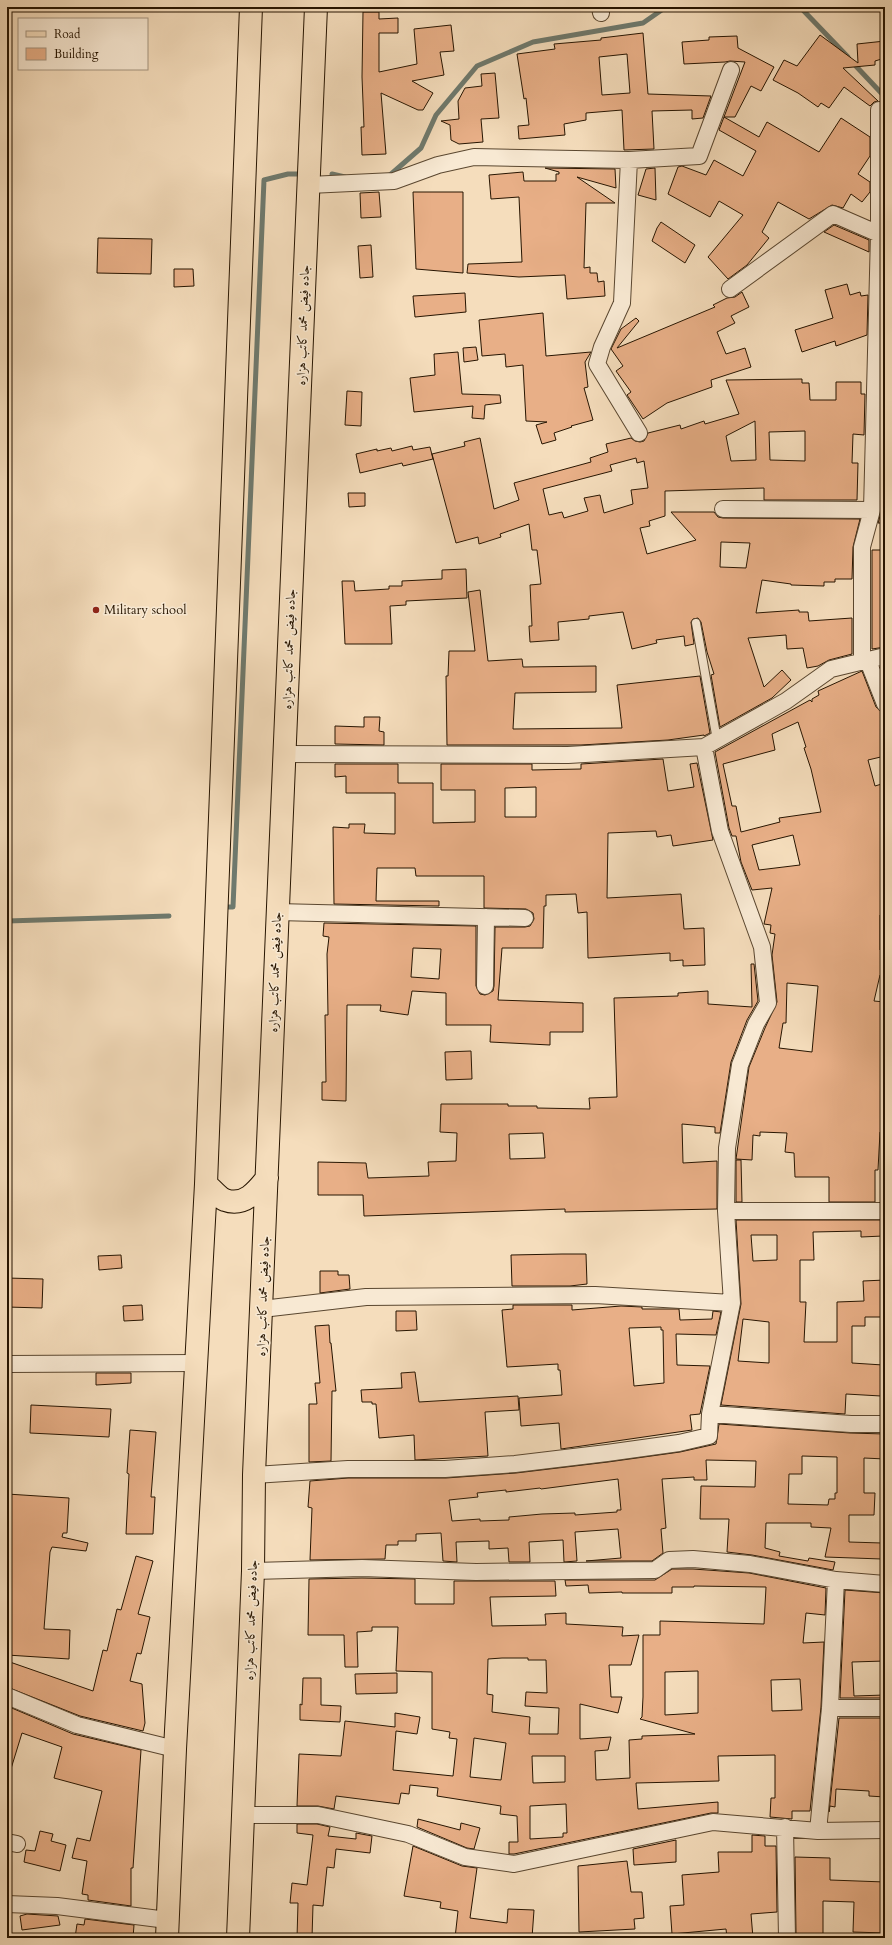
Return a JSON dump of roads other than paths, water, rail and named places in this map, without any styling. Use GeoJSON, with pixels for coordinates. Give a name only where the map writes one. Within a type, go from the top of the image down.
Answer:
{"type":"FeatureCollection","features":[{"type":"Feature","properties":{"kind":"main road"},"geometry":{"type":"LineString","coordinates":[[167,1929],[175,1749],[206,1184],[250,7]]}},
{"type":"Feature","properties":{"kind":"main road","name":"جاده فیض محمد کاتب هزاره"},"geometry":{"type":"LineString","coordinates":[[238,1938],[253,1572],[254,1475],[316,7]]}},
{"type":"Feature","properties":{"kind":"main road"},"geometry":{"type":"LineString","coordinates":[[206,1184],[225,1200],[242,1201],[256,1193],[267,1178]]}},
{"type":"Feature","properties":{"kind":"street"},"geometry":{"type":"LineString","coordinates":[[309,184],[394,181],[438,165],[474,157],[629,160],[699,156],[731,70]]}},
{"type":"Feature","properties":{"kind":"street"},"geometry":{"type":"LineString","coordinates":[[879,110],[879,234],[872,510],[862,547],[865,662],[885,704]]}},
{"type":"Feature","properties":{"kind":"street"},"geometry":{"type":"LineString","coordinates":[[629,160],[622,303],[602,347],[597,364],[639,433]]}},
{"type":"Feature","properties":{"kind":"street"},"geometry":{"type":"LineString","coordinates":[[730,289],[833,214],[879,234]]}},
{"type":"Feature","properties":{"kind":"street"},"geometry":{"type":"LineString","coordinates":[[724,509],[872,510]]}},
{"type":"Feature","properties":{"kind":"street"},"geometry":{"type":"LineString","coordinates":[[284,754],[568,755],[710,744],[786,701],[831,669],[885,656]]}},
{"type":"Feature","properties":{"kind":"street"},"geometry":{"type":"LineString","coordinates":[[254,1475],[348,1469],[445,1470],[607,1453],[679,1443],[710,1436],[710,1414],[732,1304],[726,1211],[727,1148],[740,1065],[756,1024],[768,1003],[762,947],[720,831],[710,744]]}},
{"type":"Feature","properties":{"kind":"street"},"geometry":{"type":"LineString","coordinates":[[277,912],[525,918]]}},
{"type":"Feature","properties":{"kind":"street"},"geometry":{"type":"LineString","coordinates":[[485,986],[486,917]]}},
{"type":"Feature","properties":{"kind":"street"},"geometry":{"type":"LineString","coordinates":[[726,1211],[885,1211]]}},
{"type":"Feature","properties":{"kind":"street"},"geometry":{"type":"LineString","coordinates":[[262,1309],[366,1297],[595,1295],[732,1304]]}},
{"type":"Feature","properties":{"kind":"street"},"geometry":{"type":"LineString","coordinates":[[7,1364],[196,1363]]}},
{"type":"Feature","properties":{"kind":"street"},"geometry":{"type":"LineString","coordinates":[[710,1414],[851,1424],[885,1424]]}},
{"type":"Feature","properties":{"kind":"street"},"geometry":{"type":"LineString","coordinates":[[253,1572],[362,1568],[476,1572],[655,1570],[668,1560],[693,1559],[750,1564],[836,1580],[885,1584]]}},
{"type":"Feature","properties":{"kind":"street"},"geometry":{"type":"LineString","coordinates":[[818,1831],[830,1708],[836,1580]]}},
{"type":"Feature","properties":{"kind":"street"},"geometry":{"type":"LineString","coordinates":[[7,1696],[77,1724],[175,1749]]}},
{"type":"Feature","properties":{"kind":"street"},"geometry":{"type":"LineString","coordinates":[[830,1708],[885,1708]]}},
{"type":"Feature","properties":{"kind":"street"},"geometry":{"type":"LineString","coordinates":[[243,1815],[318,1815],[408,1834],[465,1856],[514,1864],[713,1822],[818,1831],[885,1830]]}},
{"type":"Feature","properties":{"kind":"street"},"geometry":{"type":"LineString","coordinates":[[785,1827],[787,1938]]}},
{"type":"Feature","properties":{"kind":"street"},"geometry":{"type":"LineString","coordinates":[[7,1904],[57,1906],[167,1929]]}},
{"type":"Feature","properties":{"kind":"lane"},"geometry":{"type":"LineString","coordinates":[[696,623],[710,744]]}},
{"type":"Feature","properties":{"kind":"waterway"},"geometry":{"type":"LineString","coordinates":[[390,175],[421,148],[436,115],[477,66],[533,42],[643,23],[666,7]]}},
{"type":"Feature","properties":{"kind":"waterway"},"geometry":{"type":"LineString","coordinates":[[800,7],[848,57]]}},
{"type":"Feature","properties":{"kind":"waterway"},"geometry":{"type":"LineString","coordinates":[[853,63],[885,97]]}},
{"type":"Feature","properties":{"kind":"waterway"},"geometry":{"type":"LineString","coordinates":[[225,907],[233,907],[264,180],[288,174],[297,174]]}},
{"type":"Feature","properties":{"kind":"waterway"},"geometry":{"type":"LineString","coordinates":[[332,174],[345,177]]}},
{"type":"Feature","properties":{"kind":"waterway"},"geometry":{"type":"LineString","coordinates":[[7,921],[169,916]]}},
{"type":"Feature","properties":{"kind":"place","name":"Military school"},"geometry":{"type":"Point","coordinates":[96,610]}}]}
